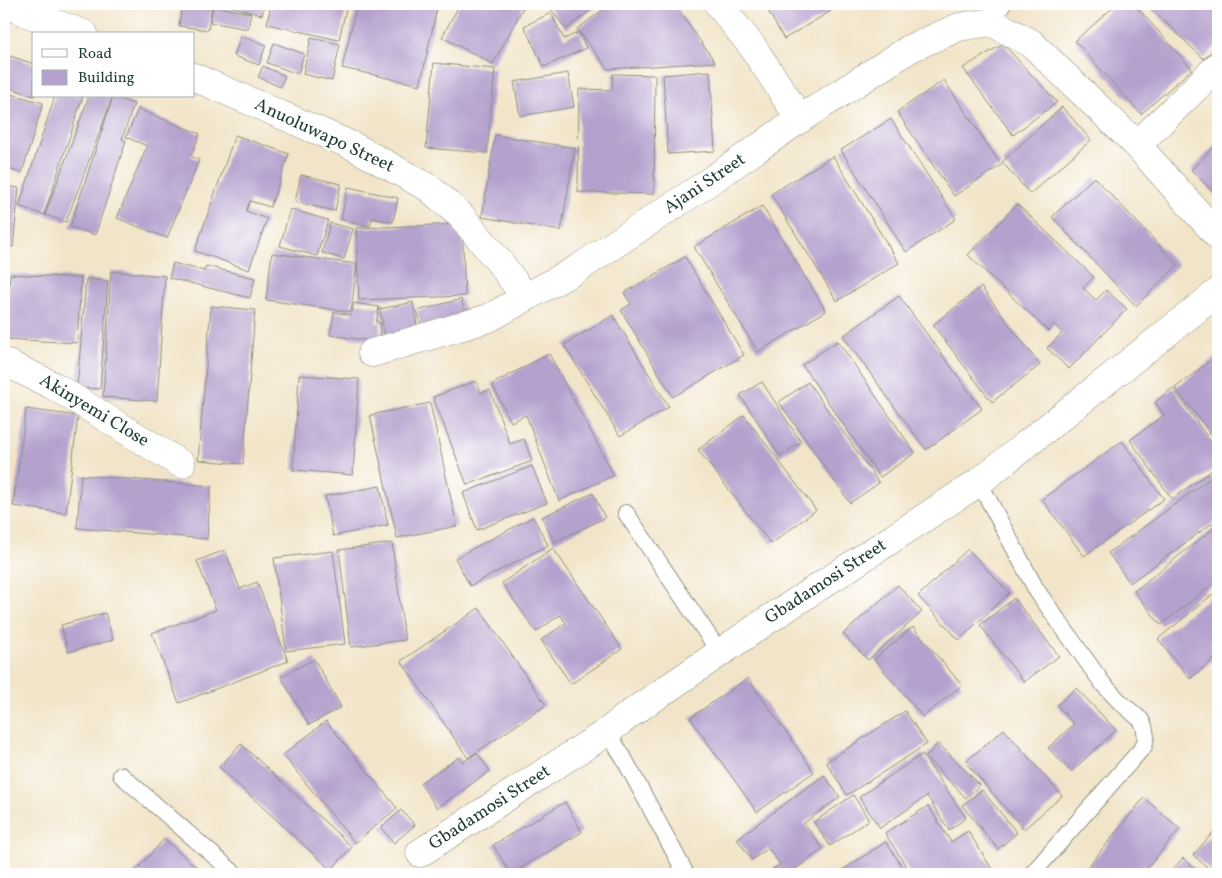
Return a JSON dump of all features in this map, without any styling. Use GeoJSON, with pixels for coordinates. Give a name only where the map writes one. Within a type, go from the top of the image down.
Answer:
{"type":"FeatureCollection","features":[{"type":"Feature","properties":{"kind":"street"},"geometry":{"type":"LineString","coordinates":[[6,4],[79,32]]}},
{"type":"Feature","properties":{"kind":"street"},"geometry":{"type":"LineString","coordinates":[[718,4],[752,46],[800,119]]}},
{"type":"Feature","properties":{"kind":"street","name":"Ajani Street"},"geometry":{"type":"LineString","coordinates":[[372,354],[489,318],[577,269],[800,119],[911,48],[997,13],[1031,43],[1137,146],[1218,236]]}},
{"type":"Feature","properties":{"kind":"street"},"geometry":{"type":"LineString","coordinates":[[1137,146],[1218,66]]}},
{"type":"Feature","properties":{"kind":"street","name":"Anuoluwapo Street"},"geometry":{"type":"LineString","coordinates":[[195,77],[353,146],[429,188],[461,216],[526,297]]}},
{"type":"Feature","properties":{"kind":"street","name":"Gbadamosi Street"},"geometry":{"type":"LineString","coordinates":[[420,853],[607,732],[630,714],[768,620],[979,482],[1218,292]]}},
{"type":"Feature","properties":{"kind":"street","name":"Akinyemi Close"},"geometry":{"type":"LineString","coordinates":[[4,362],[54,386],[182,464]]}},
{"type":"Feature","properties":{"kind":"lane"},"geometry":{"type":"LineString","coordinates":[[979,482],[1037,591],[1103,684],[1141,720],[1146,737],[1144,746],[1032,874]]}},
{"type":"Feature","properties":{"kind":"lane"},"geometry":{"type":"LineString","coordinates":[[626,513],[720,653]]}},
{"type":"Feature","properties":{"kind":"lane"},"geometry":{"type":"LineString","coordinates":[[607,732],[622,755],[686,874]]}},
{"type":"Feature","properties":{"kind":"lane"},"geometry":{"type":"LineString","coordinates":[[121,775],[235,874]]}},
{"type":"Feature","properties":{"kind":"building"},"geometry":{"type":"Polygon","coordinates":[[[182,4],[212,7],[208,30],[179,26],[182,4]]]}},
{"type":"Feature","properties":{"kind":"building"},"geometry":{"type":"Polygon","coordinates":[[[223,4],[265,4],[262,15],[223,4]]]}},
{"type":"Feature","properties":{"kind":"building"},"geometry":{"type":"Polygon","coordinates":[[[271,4],[347,4],[339,40],[267,24],[271,4]]]}},
{"type":"Feature","properties":{"kind":"building"},"geometry":{"type":"Polygon","coordinates":[[[357,4],[438,4],[420,85],[342,68],[357,4]]]}},
{"type":"Feature","properties":{"kind":"building"},"geometry":{"type":"Polygon","coordinates":[[[460,4],[525,4],[493,64],[442,37],[460,4]]]}},
{"type":"Feature","properties":{"kind":"building"},"geometry":{"type":"Polygon","coordinates":[[[547,4],[599,4],[566,29],[547,4]]]}},
{"type":"Feature","properties":{"kind":"building"},"geometry":{"type":"Polygon","coordinates":[[[611,4],[674,4],[715,62],[608,69],[577,29],[611,4]]]}},
{"type":"Feature","properties":{"kind":"building"},"geometry":{"type":"Polygon","coordinates":[[[764,4],[827,4],[831,11],[784,39],[764,4]]]}},
{"type":"Feature","properties":{"kind":"building"},"geometry":{"type":"Polygon","coordinates":[[[1117,4],[1134,4],[1192,69],[1141,114],[1075,41],[1117,4]]]}},
{"type":"Feature","properties":{"kind":"building"},"geometry":{"type":"Polygon","coordinates":[[[1146,4],[1218,4],[1218,44],[1204,59],[1146,4]]]}},
{"type":"Feature","properties":{"kind":"building"},"geometry":{"type":"Polygon","coordinates":[[[213,6],[251,13],[248,29],[210,22],[213,6]]]}},
{"type":"Feature","properties":{"kind":"building"},"geometry":{"type":"Polygon","coordinates":[[[551,13],[564,39],[579,32],[586,48],[544,67],[524,26],[551,13]]]}},
{"type":"Feature","properties":{"kind":"building"},"geometry":{"type":"Polygon","coordinates":[[[241,36],[266,45],[259,65],[234,56],[241,36]]]}},
{"type":"Feature","properties":{"kind":"building"},"geometry":{"type":"Polygon","coordinates":[[[311,38],[340,44],[332,81],[303,74],[311,38]]]}},
{"type":"Feature","properties":{"kind":"building"},"geometry":{"type":"Polygon","coordinates":[[[274,43],[304,54],[298,74],[267,63],[274,43]]]}},
{"type":"Feature","properties":{"kind":"building"},"geometry":{"type":"Polygon","coordinates":[[[1003,44],[1057,102],[1013,135],[963,68],[1003,44]]]}},
{"type":"Feature","properties":{"kind":"building"},"geometry":{"type":"Polygon","coordinates":[[[4,54],[32,63],[32,95],[4,86],[4,54]]]}},
{"type":"Feature","properties":{"kind":"building"},"geometry":{"type":"Polygon","coordinates":[[[434,63],[495,69],[487,153],[426,148],[434,63]]]}},
{"type":"Feature","properties":{"kind":"building"},"geometry":{"type":"Polygon","coordinates":[[[263,66],[285,76],[280,87],[258,77],[263,66]]]}},
{"type":"Feature","properties":{"kind":"building"},"geometry":{"type":"Polygon","coordinates":[[[710,71],[715,151],[668,154],[663,75],[710,71]]]}},
{"type":"Feature","properties":{"kind":"building"},"geometry":{"type":"Polygon","coordinates":[[[568,73],[574,107],[520,116],[514,82],[568,73]]]}},
{"type":"Feature","properties":{"kind":"building"},"geometry":{"type":"Polygon","coordinates":[[[613,74],[655,75],[654,194],[578,192],[579,89],[612,90],[613,74]]]}},
{"type":"Feature","properties":{"kind":"building"},"geometry":{"type":"Polygon","coordinates":[[[944,80],[1001,165],[954,196],[897,112],[944,80]]]}},
{"type":"Feature","properties":{"kind":"building"},"geometry":{"type":"Polygon","coordinates":[[[4,92],[43,103],[22,173],[4,168],[4,92]]]}},
{"type":"Feature","properties":{"kind":"building"},"geometry":{"type":"Polygon","coordinates":[[[54,98],[82,98],[44,215],[19,206],[54,98]]]}},
{"type":"Feature","properties":{"kind":"building"},"geometry":{"type":"Polygon","coordinates":[[[88,98],[112,98],[66,222],[45,215],[88,98]]]}},
{"type":"Feature","properties":{"kind":"building"},"geometry":{"type":"Polygon","coordinates":[[[113,98],[134,104],[122,139],[126,141],[95,235],[70,227],[113,98]]]}},
{"type":"Feature","properties":{"kind":"building"},"geometry":{"type":"Polygon","coordinates":[[[1062,107],[1091,140],[1030,194],[1002,162],[1062,107]]]}},
{"type":"Feature","properties":{"kind":"building"},"geometry":{"type":"Polygon","coordinates":[[[138,109],[200,134],[191,156],[199,160],[167,238],[117,218],[147,146],[126,137],[138,109]]]}},
{"type":"Feature","properties":{"kind":"building"},"geometry":{"type":"Polygon","coordinates":[[[891,119],[956,219],[906,252],[841,150],[891,119]]]}},
{"type":"Feature","properties":{"kind":"building"},"geometry":{"type":"Polygon","coordinates":[[[235,135],[289,154],[270,207],[250,201],[246,211],[267,219],[249,270],[195,251],[235,135]]]}},
{"type":"Feature","properties":{"kind":"building"},"geometry":{"type":"Polygon","coordinates":[[[495,135],[575,148],[561,231],[482,217],[495,135]]]}},
{"type":"Feature","properties":{"kind":"building"},"geometry":{"type":"Polygon","coordinates":[[[1218,142],[1218,197],[1191,170],[1218,142]]]}},
{"type":"Feature","properties":{"kind":"building"},"geometry":{"type":"Polygon","coordinates":[[[833,156],[899,263],[837,301],[771,194],[833,156]]]}},
{"type":"Feature","properties":{"kind":"building"},"geometry":{"type":"Polygon","coordinates":[[[301,175],[341,184],[335,211],[295,202],[301,175]]]}},
{"type":"Feature","properties":{"kind":"building"},"geometry":{"type":"Polygon","coordinates":[[[1094,177],[1178,265],[1136,306],[1052,217],[1094,177]]]}},
{"type":"Feature","properties":{"kind":"building"},"geometry":{"type":"Polygon","coordinates":[[[4,186],[19,188],[13,247],[4,246],[4,186]]]}},
{"type":"Feature","properties":{"kind":"building"},"geometry":{"type":"Polygon","coordinates":[[[348,187],[398,198],[393,222],[372,218],[370,226],[341,220],[348,187]]]}},
{"type":"Feature","properties":{"kind":"building"},"geometry":{"type":"Polygon","coordinates":[[[1017,204],[1094,277],[1083,288],[1096,300],[1106,290],[1127,309],[1069,369],[1047,348],[1062,333],[1054,324],[1048,331],[968,255],[1017,204]]]}},
{"type":"Feature","properties":{"kind":"building"},"geometry":{"type":"Polygon","coordinates":[[[762,206],[826,311],[758,352],[694,247],[762,206]]]}},
{"type":"Feature","properties":{"kind":"building"},"geometry":{"type":"Polygon","coordinates":[[[290,209],[328,220],[317,256],[280,246],[290,209]]]}},
{"type":"Feature","properties":{"kind":"building"},"geometry":{"type":"Polygon","coordinates":[[[330,223],[353,229],[344,259],[322,253],[330,223]]]}},
{"type":"Feature","properties":{"kind":"building"},"geometry":{"type":"Polygon","coordinates":[[[462,224],[465,296],[359,300],[356,228],[462,224]]]}},
{"type":"Feature","properties":{"kind":"building"},"geometry":{"type":"Polygon","coordinates":[[[272,253],[357,264],[351,312],[266,300],[272,253]]]}},
{"type":"Feature","properties":{"kind":"building"},"geometry":{"type":"Polygon","coordinates":[[[685,257],[744,355],[673,397],[621,310],[631,304],[624,293],[685,257]]]}},
{"type":"Feature","properties":{"kind":"building"},"geometry":{"type":"Polygon","coordinates":[[[173,263],[204,271],[206,266],[255,278],[250,298],[169,278],[173,263]]]}},
{"type":"Feature","properties":{"kind":"building"},"geometry":{"type":"Polygon","coordinates":[[[111,271],[165,276],[157,401],[103,397],[111,271]]]}},
{"type":"Feature","properties":{"kind":"building"},"geometry":{"type":"Polygon","coordinates":[[[10,274],[81,278],[77,343],[6,339],[10,274]]]}},
{"type":"Feature","properties":{"kind":"building"},"geometry":{"type":"Polygon","coordinates":[[[86,279],[108,281],[100,389],[77,388],[86,279]]]}},
{"type":"Feature","properties":{"kind":"building"},"geometry":{"type":"Polygon","coordinates":[[[981,287],[1040,365],[992,402],[933,325],[981,287]]]}},
{"type":"Feature","properties":{"kind":"building"},"geometry":{"type":"Polygon","coordinates":[[[899,296],[982,409],[926,450],[843,336],[899,296]]]}},
{"type":"Feature","properties":{"kind":"building"},"geometry":{"type":"Polygon","coordinates":[[[461,299],[467,319],[423,331],[417,311],[461,299]]]}},
{"type":"Feature","properties":{"kind":"building"},"geometry":{"type":"Polygon","coordinates":[[[413,302],[418,331],[385,337],[380,309],[413,302]]]}},
{"type":"Feature","properties":{"kind":"building"},"geometry":{"type":"Polygon","coordinates":[[[354,303],[379,307],[376,323],[381,323],[378,342],[330,335],[334,312],[351,315],[354,303]]]}},
{"type":"Feature","properties":{"kind":"building"},"geometry":{"type":"Polygon","coordinates":[[[211,306],[255,310],[243,464],[198,460],[211,306]]]}},
{"type":"Feature","properties":{"kind":"building"},"geometry":{"type":"Polygon","coordinates":[[[613,315],[669,407],[620,436],[564,345],[613,315]]]}},
{"type":"Feature","properties":{"kind":"building"},"geometry":{"type":"Polygon","coordinates":[[[838,341],[915,453],[880,477],[802,365],[838,341]]]}},
{"type":"Feature","properties":{"kind":"building"},"geometry":{"type":"Polygon","coordinates":[[[549,354],[614,475],[559,501],[526,415],[511,422],[492,384],[549,354]]]}},
{"type":"Feature","properties":{"kind":"building"},"geometry":{"type":"Polygon","coordinates":[[[1218,355],[1218,443],[1175,388],[1218,355]]]}},
{"type":"Feature","properties":{"kind":"building"},"geometry":{"type":"Polygon","coordinates":[[[299,375],[359,379],[353,475],[293,470],[299,375]]]}},
{"type":"Feature","properties":{"kind":"building"},"geometry":{"type":"Polygon","coordinates":[[[476,381],[481,393],[490,390],[510,444],[524,439],[532,461],[467,485],[433,397],[476,381]]]}},
{"type":"Feature","properties":{"kind":"building"},"geometry":{"type":"Polygon","coordinates":[[[762,382],[801,442],[780,456],[740,395],[762,382]]]}},
{"type":"Feature","properties":{"kind":"building"},"geometry":{"type":"Polygon","coordinates":[[[808,382],[879,483],[850,503],[779,402],[808,382]]]}},
{"type":"Feature","properties":{"kind":"building"},"geometry":{"type":"Polygon","coordinates":[[[1173,388],[1218,452],[1218,466],[1172,499],[1130,440],[1164,415],[1155,402],[1173,388]]]}},
{"type":"Feature","properties":{"kind":"building"},"geometry":{"type":"Polygon","coordinates":[[[430,403],[457,526],[397,538],[370,415],[430,403]]]}},
{"type":"Feature","properties":{"kind":"building"},"geometry":{"type":"Polygon","coordinates":[[[26,409],[78,416],[66,513],[13,506],[26,409]]]}},
{"type":"Feature","properties":{"kind":"building"},"geometry":{"type":"Polygon","coordinates":[[[744,415],[816,510],[771,544],[698,450],[744,415]]]}},
{"type":"Feature","properties":{"kind":"building"},"geometry":{"type":"Polygon","coordinates":[[[1122,441],[1164,499],[1084,556],[1042,499],[1122,441]]]}},
{"type":"Feature","properties":{"kind":"building"},"geometry":{"type":"Polygon","coordinates":[[[532,466],[547,503],[477,530],[463,493],[532,466]]]}},
{"type":"Feature","properties":{"kind":"building"},"geometry":{"type":"Polygon","coordinates":[[[81,475],[211,486],[207,539],[77,528],[81,475]]]}},
{"type":"Feature","properties":{"kind":"building"},"geometry":{"type":"Polygon","coordinates":[[[1212,477],[1218,485],[1218,519],[1130,583],[1108,553],[1212,477]]]}},
{"type":"Feature","properties":{"kind":"building"},"geometry":{"type":"Polygon","coordinates":[[[380,486],[388,525],[333,536],[325,496],[380,486]]]}},
{"type":"Feature","properties":{"kind":"building"},"geometry":{"type":"Polygon","coordinates":[[[593,493],[605,518],[554,542],[542,517],[593,493]]]}},
{"type":"Feature","properties":{"kind":"building"},"geometry":{"type":"Polygon","coordinates":[[[533,517],[548,545],[470,586],[455,558],[533,517]]]}},
{"type":"Feature","properties":{"kind":"building"},"geometry":{"type":"Polygon","coordinates":[[[1218,525],[1218,580],[1161,625],[1134,591],[1218,525]]]}},
{"type":"Feature","properties":{"kind":"building"},"geometry":{"type":"Polygon","coordinates":[[[392,543],[405,640],[351,647],[339,550],[392,543]]]}},
{"type":"Feature","properties":{"kind":"building"},"geometry":{"type":"Polygon","coordinates":[[[553,548],[622,649],[571,684],[541,640],[566,623],[560,615],[536,632],[502,583],[553,548]]]}},
{"type":"Feature","properties":{"kind":"building"},"geometry":{"type":"Polygon","coordinates":[[[968,549],[1009,593],[959,640],[918,596],[968,549]]]}},
{"type":"Feature","properties":{"kind":"building"},"geometry":{"type":"Polygon","coordinates":[[[225,550],[240,589],[257,582],[288,661],[179,703],[152,633],[216,610],[197,561],[225,550]]]}},
{"type":"Feature","properties":{"kind":"building"},"geometry":{"type":"Polygon","coordinates":[[[333,551],[345,644],[286,651],[274,558],[333,551]]]}},
{"type":"Feature","properties":{"kind":"building"},"geometry":{"type":"Polygon","coordinates":[[[898,585],[922,612],[868,660],[843,634],[898,585]]]}},
{"type":"Feature","properties":{"kind":"building"},"geometry":{"type":"Polygon","coordinates":[[[1218,590],[1218,656],[1190,679],[1158,639],[1218,590]]]}},
{"type":"Feature","properties":{"kind":"building"},"geometry":{"type":"Polygon","coordinates":[[[1014,598],[1059,656],[1024,682],[980,625],[1014,598]]]}},
{"type":"Feature","properties":{"kind":"building"},"geometry":{"type":"Polygon","coordinates":[[[479,608],[546,705],[468,758],[401,661],[479,608]]]}},
{"type":"Feature","properties":{"kind":"building"},"geometry":{"type":"Polygon","coordinates":[[[105,613],[113,640],[68,652],[61,625],[105,613]]]}},
{"type":"Feature","properties":{"kind":"building"},"geometry":{"type":"Polygon","coordinates":[[[913,627],[962,685],[923,717],[874,659],[913,627]]]}},
{"type":"Feature","properties":{"kind":"building"},"geometry":{"type":"Polygon","coordinates":[[[314,659],[341,707],[309,725],[281,677],[314,659]]]}},
{"type":"Feature","properties":{"kind":"building"},"geometry":{"type":"Polygon","coordinates":[[[748,678],[814,772],[757,812],[690,718],[748,678]]]}},
{"type":"Feature","properties":{"kind":"building"},"geometry":{"type":"Polygon","coordinates":[[[1076,688],[1116,730],[1071,772],[1048,748],[1074,724],[1057,705],[1076,688]]]}},
{"type":"Feature","properties":{"kind":"building"},"geometry":{"type":"Polygon","coordinates":[[[905,711],[927,744],[847,795],[826,762],[905,711]]]}},
{"type":"Feature","properties":{"kind":"building"},"geometry":{"type":"Polygon","coordinates":[[[326,721],[397,808],[355,843],[283,755],[326,721]]]}},
{"type":"Feature","properties":{"kind":"building"},"geometry":{"type":"Polygon","coordinates":[[[1004,729],[1062,796],[1024,829],[965,762],[1004,729]]]}},
{"type":"Feature","properties":{"kind":"building"},"geometry":{"type":"Polygon","coordinates":[[[938,743],[980,785],[966,798],[926,757],[938,743]]]}},
{"type":"Feature","properties":{"kind":"building"},"geometry":{"type":"Polygon","coordinates":[[[241,744],[352,847],[331,870],[219,767],[241,744]]]}},
{"type":"Feature","properties":{"kind":"building"},"geometry":{"type":"Polygon","coordinates":[[[477,753],[490,771],[437,808],[420,783],[459,757],[463,762],[477,753]]]}},
{"type":"Feature","properties":{"kind":"building"},"geometry":{"type":"Polygon","coordinates":[[[922,754],[966,818],[949,830],[927,796],[880,828],[859,797],[922,754]]]}},
{"type":"Feature","properties":{"kind":"building"},"geometry":{"type":"Polygon","coordinates":[[[824,775],[840,797],[804,823],[823,849],[788,874],[766,874],[780,864],[768,848],[752,860],[737,839],[824,775]]]}},
{"type":"Feature","properties":{"kind":"building"},"geometry":{"type":"Polygon","coordinates":[[[982,790],[1017,833],[998,849],[962,805],[982,790]]]}},
{"type":"Feature","properties":{"kind":"building"},"geometry":{"type":"Polygon","coordinates":[[[853,795],[869,820],[830,846],[814,822],[853,795]]]}},
{"type":"Feature","properties":{"kind":"building"},"geometry":{"type":"Polygon","coordinates":[[[1144,798],[1180,829],[1142,874],[1082,874],[1144,798]]]}},
{"type":"Feature","properties":{"kind":"building"},"geometry":{"type":"Polygon","coordinates":[[[565,802],[582,832],[511,874],[493,845],[565,802]]]}},
{"type":"Feature","properties":{"kind":"building"},"geometry":{"type":"Polygon","coordinates":[[[928,806],[951,842],[968,831],[992,869],[984,874],[911,874],[885,833],[928,806]]]}},
{"type":"Feature","properties":{"kind":"building"},"geometry":{"type":"Polygon","coordinates":[[[401,810],[415,825],[394,843],[381,828],[401,810]]]}},
{"type":"Feature","properties":{"kind":"building"},"geometry":{"type":"Polygon","coordinates":[[[1218,827],[1218,874],[1215,874],[1193,855],[1218,827]]]}},
{"type":"Feature","properties":{"kind":"building"},"geometry":{"type":"Polygon","coordinates":[[[164,839],[204,874],[133,874],[164,839]]]}},
{"type":"Feature","properties":{"kind":"building"},"geometry":{"type":"Polygon","coordinates":[[[886,842],[907,874],[836,874],[886,842]]]}},
{"type":"Feature","properties":{"kind":"building"},"geometry":{"type":"Polygon","coordinates":[[[1183,858],[1202,874],[1168,874],[1183,858]]]}}]}
